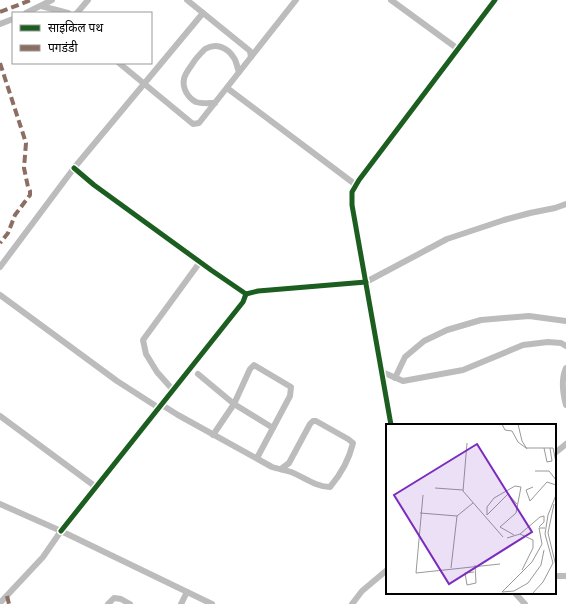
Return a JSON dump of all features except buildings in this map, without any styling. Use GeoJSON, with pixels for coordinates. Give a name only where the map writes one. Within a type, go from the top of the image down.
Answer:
{"type":"FeatureCollection","features":[{"type":"Feature","properties":{"kind":"street"},"geometry":{"type":"LineString","coordinates":[[28,12],[52,0]]}},
{"type":"Feature","properties":{"kind":"street"},"geometry":{"type":"LineString","coordinates":[[78,12],[88,0]]}},
{"type":"Feature","properties":{"kind":"street"},"geometry":{"type":"LineString","coordinates":[[187,0],[250,51],[251,57]]}},
{"type":"Feature","properties":{"kind":"street"},"geometry":{"type":"LineString","coordinates":[[120,64],[193,124],[199,123],[296,0]]}},
{"type":"Feature","properties":{"kind":"street"},"geometry":{"type":"LineString","coordinates":[[391,0],[458,49]]}},
{"type":"Feature","properties":{"kind":"street"},"geometry":{"type":"LineString","coordinates":[[391,424],[352,205],[352,192],[495,0]]}},
{"type":"Feature","properties":{"kind":"street"},"geometry":{"type":"LineString","coordinates":[[41,6],[64,12]]}},
{"type":"Feature","properties":{"kind":"street"},"geometry":{"type":"LineString","coordinates":[[0,267],[74,168],[203,13]]}},
{"type":"Feature","properties":{"kind":"street"},"geometry":{"type":"LineString","coordinates":[[0,24],[12,19]]}},
{"type":"Feature","properties":{"kind":"street"},"geometry":{"type":"LineString","coordinates":[[215,103],[196,102],[189,98],[185,90],[184,79],[196,58],[206,48],[217,46],[224,48],[231,53],[235,59],[239,72]]}},
{"type":"Feature","properties":{"kind":"street"},"geometry":{"type":"LineString","coordinates":[[227,88],[356,185]]}},
{"type":"Feature","properties":{"kind":"street"},"geometry":{"type":"LineString","coordinates":[[74,168],[94,185],[246,294]]}},
{"type":"Feature","properties":{"kind":"street"},"geometry":{"type":"LineString","coordinates":[[246,294],[258,290],[366,282],[447,239],[504,220],[566,204]]}},
{"type":"Feature","properties":{"kind":"street"},"geometry":{"type":"LineString","coordinates":[[173,390],[157,372],[146,354],[143,340],[200,262]]}},
{"type":"Feature","properties":{"kind":"street"},"geometry":{"type":"LineString","coordinates":[[0,603],[43,557],[61,531],[243,302],[246,294]]}},
{"type":"Feature","properties":{"kind":"street"},"geometry":{"type":"LineString","coordinates":[[0,296],[117,381],[272,467],[281,469],[290,471],[322,487],[330,487],[337,479],[350,455],[353,443],[322,424],[313,421],[288,463],[281,469]]}},
{"type":"Feature","properties":{"kind":"street"},"geometry":{"type":"LineString","coordinates":[[396,378],[405,357],[424,341],[447,330],[480,320],[529,316],[566,321]]}},
{"type":"Feature","properties":{"kind":"street"},"geometry":{"type":"LineString","coordinates":[[382,372],[403,382],[463,370],[523,345],[548,342],[561,343],[566,346]]}},
{"type":"Feature","properties":{"kind":"street"},"geometry":{"type":"LineString","coordinates":[[213,435],[234,404],[250,369],[254,365],[291,387],[290,396],[257,458]]}},
{"type":"Feature","properties":{"kind":"street"},"geometry":{"type":"LineString","coordinates":[[566,368],[564,372],[563,394],[566,405]]}},
{"type":"Feature","properties":{"kind":"street"},"geometry":{"type":"LineString","coordinates":[[198,374],[234,404],[273,428]]}},
{"type":"Feature","properties":{"kind":"street"},"geometry":{"type":"LineString","coordinates":[[0,416],[96,488]]}},
{"type":"Feature","properties":{"kind":"street"},"geometry":{"type":"LineString","coordinates":[[556,452],[566,444]]}},
{"type":"Feature","properties":{"kind":"street"},"geometry":{"type":"LineString","coordinates":[[0,504],[61,531],[212,604]]}},
{"type":"Feature","properties":{"kind":"street"},"geometry":{"type":"LineString","coordinates":[[352,604],[362,591],[386,571]]}},
{"type":"Feature","properties":{"kind":"street"},"geometry":{"type":"LineString","coordinates":[[181,604],[186,592]]}},
{"type":"Feature","properties":{"kind":"street"},"geometry":{"type":"LineString","coordinates":[[516,594],[525,604]]}},
{"type":"Feature","properties":{"kind":"street"},"geometry":{"type":"LineString","coordinates":[[108,604],[114,598],[121,599],[130,604]]}},
{"type":"Feature","properties":{"kind":"marked path"},"geometry":{"type":"LineString","coordinates":[[0,12],[31,0]]}},
{"type":"Feature","properties":{"kind":"marked path"},"geometry":{"type":"LineString","coordinates":[[0,63],[26,143],[24,168],[30,191],[30,195],[15,215],[8,233],[0,243]]}},
{"type":"Feature","properties":{"kind":"marked path"},"geometry":{"type":"LineString","coordinates":[[7,596],[9,604]]}},
{"type":"Feature","properties":{"kind":"cycle path"},"geometry":{"type":"LineString","coordinates":[[391,424],[352,205],[352,192],[359,180],[495,0]]}},
{"type":"Feature","properties":{"kind":"cycle path"},"geometry":{"type":"LineString","coordinates":[[74,168],[94,185],[246,294],[258,291],[366,282]]}},
{"type":"Feature","properties":{"kind":"cycle path"},"geometry":{"type":"LineString","coordinates":[[61,531],[243,302],[246,294]]}}]}
